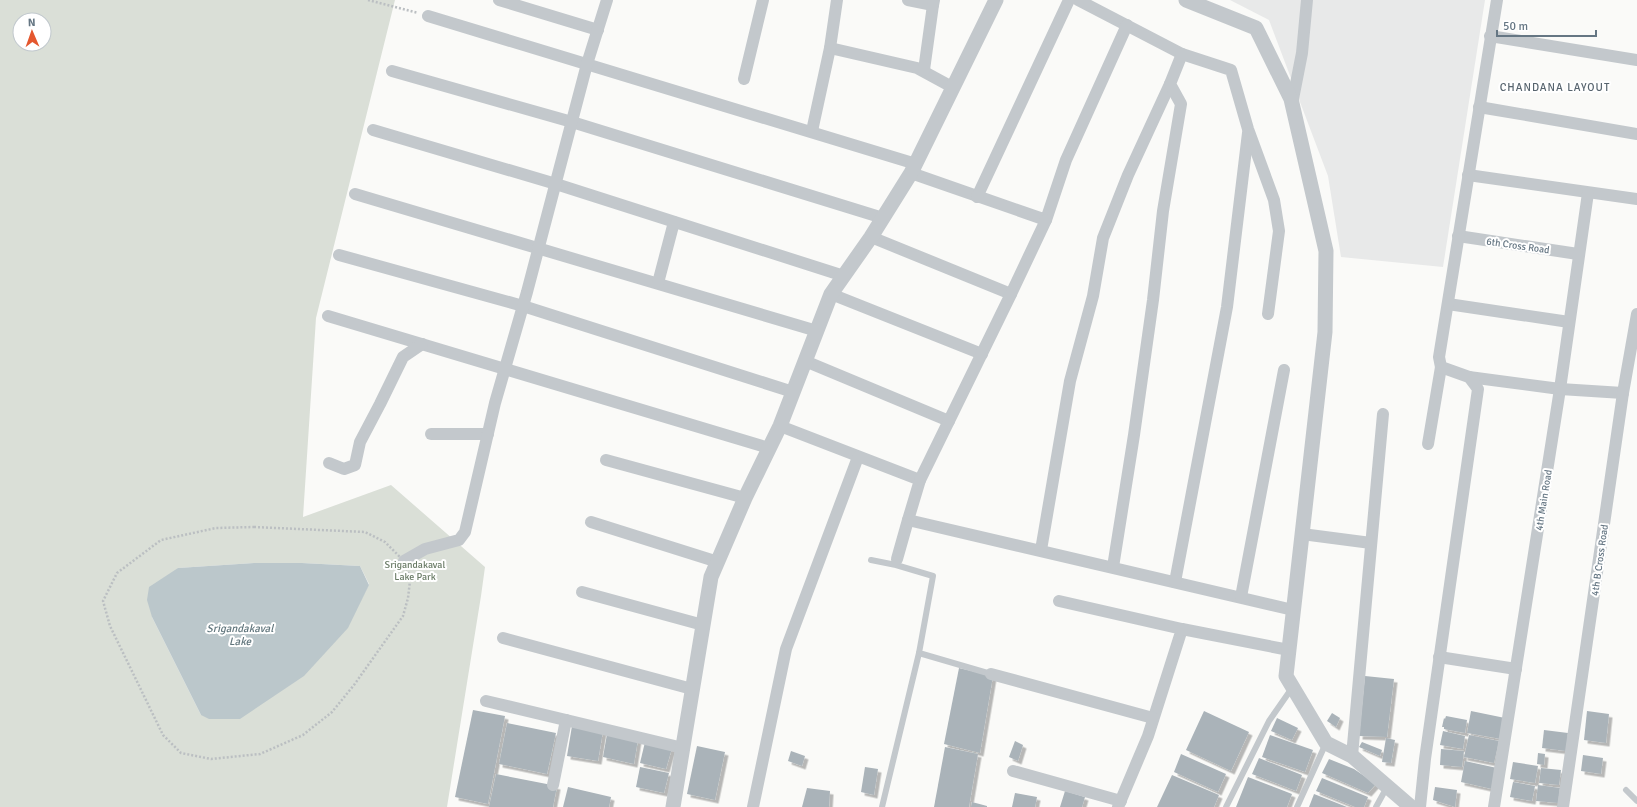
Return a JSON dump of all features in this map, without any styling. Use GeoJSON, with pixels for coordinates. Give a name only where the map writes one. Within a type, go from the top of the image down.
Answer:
{"type":"FeatureCollection","features":[{"type":"Feature","properties":{"kind":"street"},"geometry":{"type":"LineString","coordinates":[[499,0],[598,30]]}},
{"type":"Feature","properties":{"kind":"street"},"geometry":{"type":"LineString","coordinates":[[404,561],[425,549],[459,540],[465,532],[505,369],[588,64],[607,0]]}},
{"type":"Feature","properties":{"kind":"street"},"geometry":{"type":"LineString","coordinates":[[744,79],[763,0]]}},
{"type":"Feature","properties":{"kind":"street"},"geometry":{"type":"LineString","coordinates":[[812,131],[830,48],[837,0]]}},
{"type":"Feature","properties":{"kind":"street"},"geometry":{"type":"LineString","coordinates":[[908,0],[934,2],[924,70]]}},
{"type":"Feature","properties":{"kind":"street"},"geometry":{"type":"LineString","coordinates":[[673,807],[711,577],[745,498],[780,426],[831,294],[871,237],[913,168],[996,0]]}},
{"type":"Feature","properties":{"kind":"street"},"geometry":{"type":"LineString","coordinates":[[977,197],[1069,0]]}},
{"type":"Feature","properties":{"kind":"street"},"geometry":{"type":"LineString","coordinates":[[1078,0],[1182,54],[1231,70],[1248,129],[1274,200],[1279,231],[1268,314]]}},
{"type":"Feature","properties":{"kind":"street"},"geometry":{"type":"LineString","coordinates":[[1186,0],[1256,28],[1292,104],[1326,251],[1325,332],[1286,676],[1326,743],[1352,756],[1412,807]]}},
{"type":"Feature","properties":{"kind":"street"},"geometry":{"type":"LineString","coordinates":[[1292,104],[1302,53],[1307,0]]}},
{"type":"Feature","properties":{"kind":"street"},"geometry":{"type":"LineString","coordinates":[[1428,444],[1441,367],[1439,357],[1497,0]]}},
{"type":"Feature","properties":{"kind":"street"},"geometry":{"type":"LineString","coordinates":[[428,16],[812,131],[913,168],[977,197],[1046,220]]}},
{"type":"Feature","properties":{"kind":"street"},"geometry":{"type":"LineString","coordinates":[[897,562],[920,480],[1046,220],[1066,160],[1126,25]]}},
{"type":"Feature","properties":{"kind":"street"},"geometry":{"type":"LineString","coordinates":[[1490,36],[1637,60]]}},
{"type":"Feature","properties":{"kind":"street"},"geometry":{"type":"LineString","coordinates":[[830,48],[924,70],[952,87]]}},
{"type":"Feature","properties":{"kind":"street"},"geometry":{"type":"LineString","coordinates":[[1041,550],[1070,381],[1093,296],[1103,238],[1128,175],[1170,84],[1182,54]]}},
{"type":"Feature","properties":{"kind":"street"},"geometry":{"type":"LineString","coordinates":[[392,72],[572,122],[883,218]]}},
{"type":"Feature","properties":{"kind":"street"},"geometry":{"type":"LineString","coordinates":[[1113,567],[1134,435],[1153,300],[1163,211],[1180,104],[1170,84]]}},
{"type":"Feature","properties":{"kind":"street"},"geometry":{"type":"LineString","coordinates":[[1479,108],[1637,134]]}},
{"type":"Feature","properties":{"kind":"street"},"geometry":{"type":"LineString","coordinates":[[1175,582],[1227,307],[1248,129]]}},
{"type":"Feature","properties":{"kind":"street"},"geometry":{"type":"LineString","coordinates":[[373,130],[556,184],[844,276]]}},
{"type":"Feature","properties":{"kind":"street"},"geometry":{"type":"LineString","coordinates":[[1468,175],[1637,199]]}},
{"type":"Feature","properties":{"kind":"street","name":"4th Main Road"},"geometry":{"type":"LineString","coordinates":[[1494,807],[1560,389],[1578,254],[1588,193]]}},
{"type":"Feature","properties":{"kind":"street"},"geometry":{"type":"LineString","coordinates":[[355,194],[817,331]]}},
{"type":"Feature","properties":{"kind":"street"},"geometry":{"type":"LineString","coordinates":[[658,283],[674,222]]}},
{"type":"Feature","properties":{"kind":"street","name":"6th Cross Road"},"geometry":{"type":"LineString","coordinates":[[1458,236],[1578,254]]}},
{"type":"Feature","properties":{"kind":"street"},"geometry":{"type":"LineString","coordinates":[[871,237],[1011,294]]}},
{"type":"Feature","properties":{"kind":"street"},"geometry":{"type":"LineString","coordinates":[[339,255],[523,306],[793,392]]}},
{"type":"Feature","properties":{"kind":"street"},"geometry":{"type":"LineString","coordinates":[[831,294],[982,354]]}},
{"type":"Feature","properties":{"kind":"street"},"geometry":{"type":"LineString","coordinates":[[1448,304],[1569,322]]}},
{"type":"Feature","properties":{"kind":"street","name":"4th B Cross Road"},"geometry":{"type":"LineString","coordinates":[[1563,807],[1623,393],[1637,314]]}},
{"type":"Feature","properties":{"kind":"street"},"geometry":{"type":"LineString","coordinates":[[328,316],[769,448]]}},
{"type":"Feature","properties":{"kind":"street"},"geometry":{"type":"LineString","coordinates":[[329,463],[344,469],[355,465],[360,442],[403,356],[422,344]]}},
{"type":"Feature","properties":{"kind":"street"},"geometry":{"type":"LineString","coordinates":[[805,361],[949,421]]}},
{"type":"Feature","properties":{"kind":"street"},"geometry":{"type":"LineString","coordinates":[[1441,367],[1469,377],[1560,389],[1623,393]]}},
{"type":"Feature","properties":{"kind":"street"},"geometry":{"type":"LineString","coordinates":[[1241,597],[1284,370]]}},
{"type":"Feature","properties":{"kind":"street"},"geometry":{"type":"LineString","coordinates":[[1420,807],[1425,758],[1476,408],[1478,389],[1469,377]]}},
{"type":"Feature","properties":{"kind":"street"},"geometry":{"type":"LineString","coordinates":[[1352,756],[1383,414]]}},
{"type":"Feature","properties":{"kind":"street"},"geometry":{"type":"LineString","coordinates":[[780,426],[920,480]]}},
{"type":"Feature","properties":{"kind":"street"},"geometry":{"type":"LineString","coordinates":[[431,434],[488,434]]}},
{"type":"Feature","properties":{"kind":"street"},"geometry":{"type":"LineString","coordinates":[[753,807],[786,649],[858,457]]}},
{"type":"Feature","properties":{"kind":"street"},"geometry":{"type":"LineString","coordinates":[[606,460],[745,498]]}},
{"type":"Feature","properties":{"kind":"street"},"geometry":{"type":"LineString","coordinates":[[908,520],[1294,610]]}},
{"type":"Feature","properties":{"kind":"street"},"geometry":{"type":"LineString","coordinates":[[591,522],[718,562]]}},
{"type":"Feature","properties":{"kind":"street"},"geometry":{"type":"LineString","coordinates":[[1302,534],[1371,543]]}},
{"type":"Feature","properties":{"kind":"street"},"geometry":{"type":"LineString","coordinates":[[582,592],[703,625]]}},
{"type":"Feature","properties":{"kind":"street"},"geometry":{"type":"LineString","coordinates":[[1059,602],[1289,650]]}},
{"type":"Feature","properties":{"kind":"street"},"geometry":{"type":"LineString","coordinates":[[1013,771],[1119,804],[1148,736],[1182,628]]}},
{"type":"Feature","properties":{"kind":"street"},"geometry":{"type":"LineString","coordinates":[[503,638],[692,689]]}},
{"type":"Feature","properties":{"kind":"street"},"geometry":{"type":"LineString","coordinates":[[1440,657],[1516,669]]}},
{"type":"Feature","properties":{"kind":"street"},"geometry":{"type":"LineString","coordinates":[[991,674],[1153,718]]}},
{"type":"Feature","properties":{"kind":"street"},"geometry":{"type":"LineString","coordinates":[[486,701],[682,748]]}},
{"type":"Feature","properties":{"kind":"street"},"geometry":{"type":"LineString","coordinates":[[553,785],[566,720]]}},
{"type":"Feature","properties":{"kind":"lane"},"geometry":{"type":"LineString","coordinates":[[871,560],[897,562],[933,576],[919,653],[882,807]]}},
{"type":"Feature","properties":{"kind":"lane"},"geometry":{"type":"LineString","coordinates":[[919,653],[991,674]]}},
{"type":"Feature","properties":{"kind":"lane"},"geometry":{"type":"LineString","coordinates":[[1226,807],[1269,721],[1293,687]]}},
{"type":"Feature","properties":{"kind":"lane"},"geometry":{"type":"LineString","coordinates":[[1297,807],[1326,743]]}},
{"type":"Feature","properties":{"kind":"lane"},"geometry":{"type":"LineString","coordinates":[[1376,807],[1387,787]]}},
{"type":"Feature","properties":{"kind":"lane"},"geometry":{"type":"LineString","coordinates":[[1626,790],[1637,802]]}},
{"type":"Feature","properties":{"kind":"path"},"geometry":{"type":"LineString","coordinates":[[368,0],[428,16]]}},
{"type":"Feature","properties":{"kind":"path"},"geometry":{"type":"LineString","coordinates":[[254,527],[365,532],[385,542],[404,561],[410,581],[408,598],[403,616],[354,685],[332,712],[303,734],[260,754],[211,758],[181,753],[162,735],[110,626],[103,601],[117,573],[161,540],[216,528],[254,527]]}},
{"type":"Feature","properties":{"kind":"shaded area"},"geometry":{"type":"Polygon","coordinates":[[[1230,0],[1485,0],[1443,267],[1341,257],[1328,176],[1269,20],[1230,0]]]}},
{"type":"Feature","properties":{"kind":"green space","name":"Srigandakaval Lake Park"},"geometry":{"type":"Polygon","coordinates":[[[0,0],[395,0],[316,318],[303,517],[391,485],[485,567],[447,807],[0,807],[0,0]],[[254,563],[178,568],[152,617],[201,715],[358,606],[369,584],[360,566],[302,563],[254,563]]]}},
{"type":"Feature","properties":{"kind":"water","name":"Srigandakaval Lake"},"geometry":{"type":"Polygon","coordinates":[[[254,563],[302,563],[360,566],[369,585],[348,628],[304,676],[240,719],[209,719],[201,715],[152,617],[147,600],[149,587],[178,568],[254,563]]]}},
{"type":"Feature","properties":{"kind":"building"},"geometry":{"type":"Polygon","coordinates":[[[959,668],[993,676],[980,753],[944,744],[959,668]]]}},
{"type":"Feature","properties":{"kind":"building"},"geometry":{"type":"Polygon","coordinates":[[[1365,676],[1394,679],[1387,737],[1359,736],[1365,676]]]}},
{"type":"Feature","properties":{"kind":"building"},"geometry":{"type":"Polygon","coordinates":[[[473,710],[505,716],[488,804],[455,797],[473,710]]]}},
{"type":"Feature","properties":{"kind":"building"},"geometry":{"type":"Polygon","coordinates":[[[1204,711],[1249,732],[1231,771],[1186,750],[1204,711]]]}},
{"type":"Feature","properties":{"kind":"building"},"geometry":{"type":"Polygon","coordinates":[[[1471,711],[1505,718],[1501,739],[1467,733],[1471,711]]]}},
{"type":"Feature","properties":{"kind":"building"},"geometry":{"type":"Polygon","coordinates":[[[1587,711],[1609,714],[1606,743],[1584,740],[1587,711]]]}},
{"type":"Feature","properties":{"kind":"building"},"geometry":{"type":"Polygon","coordinates":[[[1332,713],[1340,718],[1336,727],[1327,721],[1332,713]]]}},
{"type":"Feature","properties":{"kind":"building"},"geometry":{"type":"Polygon","coordinates":[[[1446,716],[1467,720],[1465,733],[1444,729],[1444,727],[1442,727],[1446,716]]]}},
{"type":"Feature","properties":{"kind":"building"},"geometry":{"type":"Polygon","coordinates":[[[1277,718],[1298,728],[1292,740],[1271,731],[1277,718]]]}},
{"type":"Feature","properties":{"kind":"building"},"geometry":{"type":"Polygon","coordinates":[[[507,723],[556,733],[547,774],[499,764],[507,723]]]}},
{"type":"Feature","properties":{"kind":"building"},"geometry":{"type":"Polygon","coordinates":[[[572,726],[603,731],[598,761],[567,756],[572,726]]]}},
{"type":"Feature","properties":{"kind":"building"},"geometry":{"type":"Polygon","coordinates":[[[1544,730],[1568,733],[1566,751],[1542,748],[1544,730]]]}},
{"type":"Feature","properties":{"kind":"building"},"geometry":{"type":"Polygon","coordinates":[[[1443,731],[1465,736],[1463,749],[1440,745],[1443,731]]]}},
{"type":"Feature","properties":{"kind":"building"},"geometry":{"type":"Polygon","coordinates":[[[607,734],[638,739],[634,764],[603,757],[607,734]]]}},
{"type":"Feature","properties":{"kind":"building"},"geometry":{"type":"Polygon","coordinates":[[[1270,735],[1313,750],[1305,772],[1262,757],[1270,735]]]}},
{"type":"Feature","properties":{"kind":"building"},"geometry":{"type":"Polygon","coordinates":[[[1469,735],[1499,741],[1494,763],[1464,757],[1469,735]]]}},
{"type":"Feature","properties":{"kind":"building"},"geometry":{"type":"Polygon","coordinates":[[[1386,738],[1395,740],[1391,763],[1382,762],[1386,738]]]}},
{"type":"Feature","properties":{"kind":"building"},"geometry":{"type":"Polygon","coordinates":[[[1015,741],[1023,745],[1018,761],[1009,757],[1015,741]]]}},
{"type":"Feature","properties":{"kind":"building"},"geometry":{"type":"Polygon","coordinates":[[[645,742],[672,748],[666,769],[640,763],[645,742]]]}},
{"type":"Feature","properties":{"kind":"building"},"geometry":{"type":"Polygon","coordinates":[[[1362,742],[1382,750],[1380,756],[1359,747],[1362,742]]]}},
{"type":"Feature","properties":{"kind":"building"},"geometry":{"type":"Polygon","coordinates":[[[697,746],[725,752],[715,800],[687,794],[697,746]]]}},
{"type":"Feature","properties":{"kind":"building"},"geometry":{"type":"Polygon","coordinates":[[[945,747],[978,754],[969,807],[934,807],[945,747]]]}},
{"type":"Feature","properties":{"kind":"building"},"geometry":{"type":"Polygon","coordinates":[[[1441,749],[1464,751],[1462,767],[1440,765],[1441,749]]]}},
{"type":"Feature","properties":{"kind":"building"},"geometry":{"type":"Polygon","coordinates":[[[791,751],[805,756],[802,766],[788,761],[791,751]]]}},
{"type":"Feature","properties":{"kind":"building"},"geometry":{"type":"Polygon","coordinates":[[[1538,753],[1545,754],[1544,765],[1537,764],[1538,753]]]}},
{"type":"Feature","properties":{"kind":"building"},"geometry":{"type":"Polygon","coordinates":[[[1181,754],[1226,774],[1218,792],[1174,772],[1181,754]]]}},
{"type":"Feature","properties":{"kind":"building"},"geometry":{"type":"Polygon","coordinates":[[[1583,755],[1603,758],[1601,774],[1581,771],[1583,755]]]}},
{"type":"Feature","properties":{"kind":"building"},"geometry":{"type":"Polygon","coordinates":[[[1259,758],[1302,775],[1296,791],[1252,774],[1259,758]]]}},
{"type":"Feature","properties":{"kind":"building"},"geometry":{"type":"Polygon","coordinates":[[[1329,759],[1354,769],[1376,784],[1368,793],[1322,773],[1329,759]]]}},
{"type":"Feature","properties":{"kind":"building"},"geometry":{"type":"Polygon","coordinates":[[[1465,761],[1497,768],[1492,789],[1461,782],[1465,761]]]}},
{"type":"Feature","properties":{"kind":"building"},"geometry":{"type":"Polygon","coordinates":[[[1513,762],[1538,766],[1535,783],[1510,779],[1513,762]]]}},
{"type":"Feature","properties":{"kind":"building"},"geometry":{"type":"Polygon","coordinates":[[[640,767],[669,773],[664,793],[636,787],[640,767]]]}},
{"type":"Feature","properties":{"kind":"building"},"geometry":{"type":"Polygon","coordinates":[[[865,767],[878,769],[874,795],[861,792],[865,767]]]}},
{"type":"Feature","properties":{"kind":"building"},"geometry":{"type":"Polygon","coordinates":[[[1541,768],[1561,770],[1559,785],[1539,783],[1541,768]]]}},
{"type":"Feature","properties":{"kind":"building"},"geometry":{"type":"Polygon","coordinates":[[[496,774],[557,786],[553,807],[489,807],[496,774]]]}},
{"type":"Feature","properties":{"kind":"building"},"geometry":{"type":"Polygon","coordinates":[[[1172,775],[1219,795],[1214,807],[1157,807],[1172,775]]]}},
{"type":"Feature","properties":{"kind":"building"},"geometry":{"type":"Polygon","coordinates":[[[1248,777],[1292,794],[1287,807],[1236,807],[1248,777]]]}},
{"type":"Feature","properties":{"kind":"building"},"geometry":{"type":"Polygon","coordinates":[[[1322,778],[1368,797],[1364,807],[1355,807],[1316,791],[1322,778]]]}},
{"type":"Feature","properties":{"kind":"building"},"geometry":{"type":"Polygon","coordinates":[[[1513,782],[1535,786],[1532,801],[1510,797],[1513,782]]]}},
{"type":"Feature","properties":{"kind":"building"},"geometry":{"type":"Polygon","coordinates":[[[1538,785],[1560,788],[1558,803],[1536,801],[1538,785]]]}},
{"type":"Feature","properties":{"kind":"building"},"geometry":{"type":"Polygon","coordinates":[[[568,787],[611,797],[609,807],[563,807],[568,787]]]}},
{"type":"Feature","properties":{"kind":"building"},"geometry":{"type":"Polygon","coordinates":[[[1435,787],[1457,790],[1455,807],[1433,800],[1435,787]]]}},
{"type":"Feature","properties":{"kind":"building"},"geometry":{"type":"Polygon","coordinates":[[[807,788],[830,791],[829,807],[802,807],[807,788]]]}},
{"type":"Feature","properties":{"kind":"building"},"geometry":{"type":"Polygon","coordinates":[[[1065,791],[1085,797],[1082,807],[1060,807],[1065,791]]]}},
{"type":"Feature","properties":{"kind":"building"},"geometry":{"type":"Polygon","coordinates":[[[1015,793],[1037,797],[1035,807],[1012,807],[1015,793]]]}},
{"type":"Feature","properties":{"kind":"building"},"geometry":{"type":"Polygon","coordinates":[[[1314,794],[1347,807],[1309,807],[1314,794]]]}},
{"type":"Feature","properties":{"kind":"building"},"geometry":{"type":"Polygon","coordinates":[[[972,802],[987,806],[987,807],[971,807],[972,802]]]}},
{"type":"Feature","properties":{"kind":"district","name":"CHANDANA LAYOUT"},"geometry":{"type":"Point","coordinates":[1555,87]}}]}
